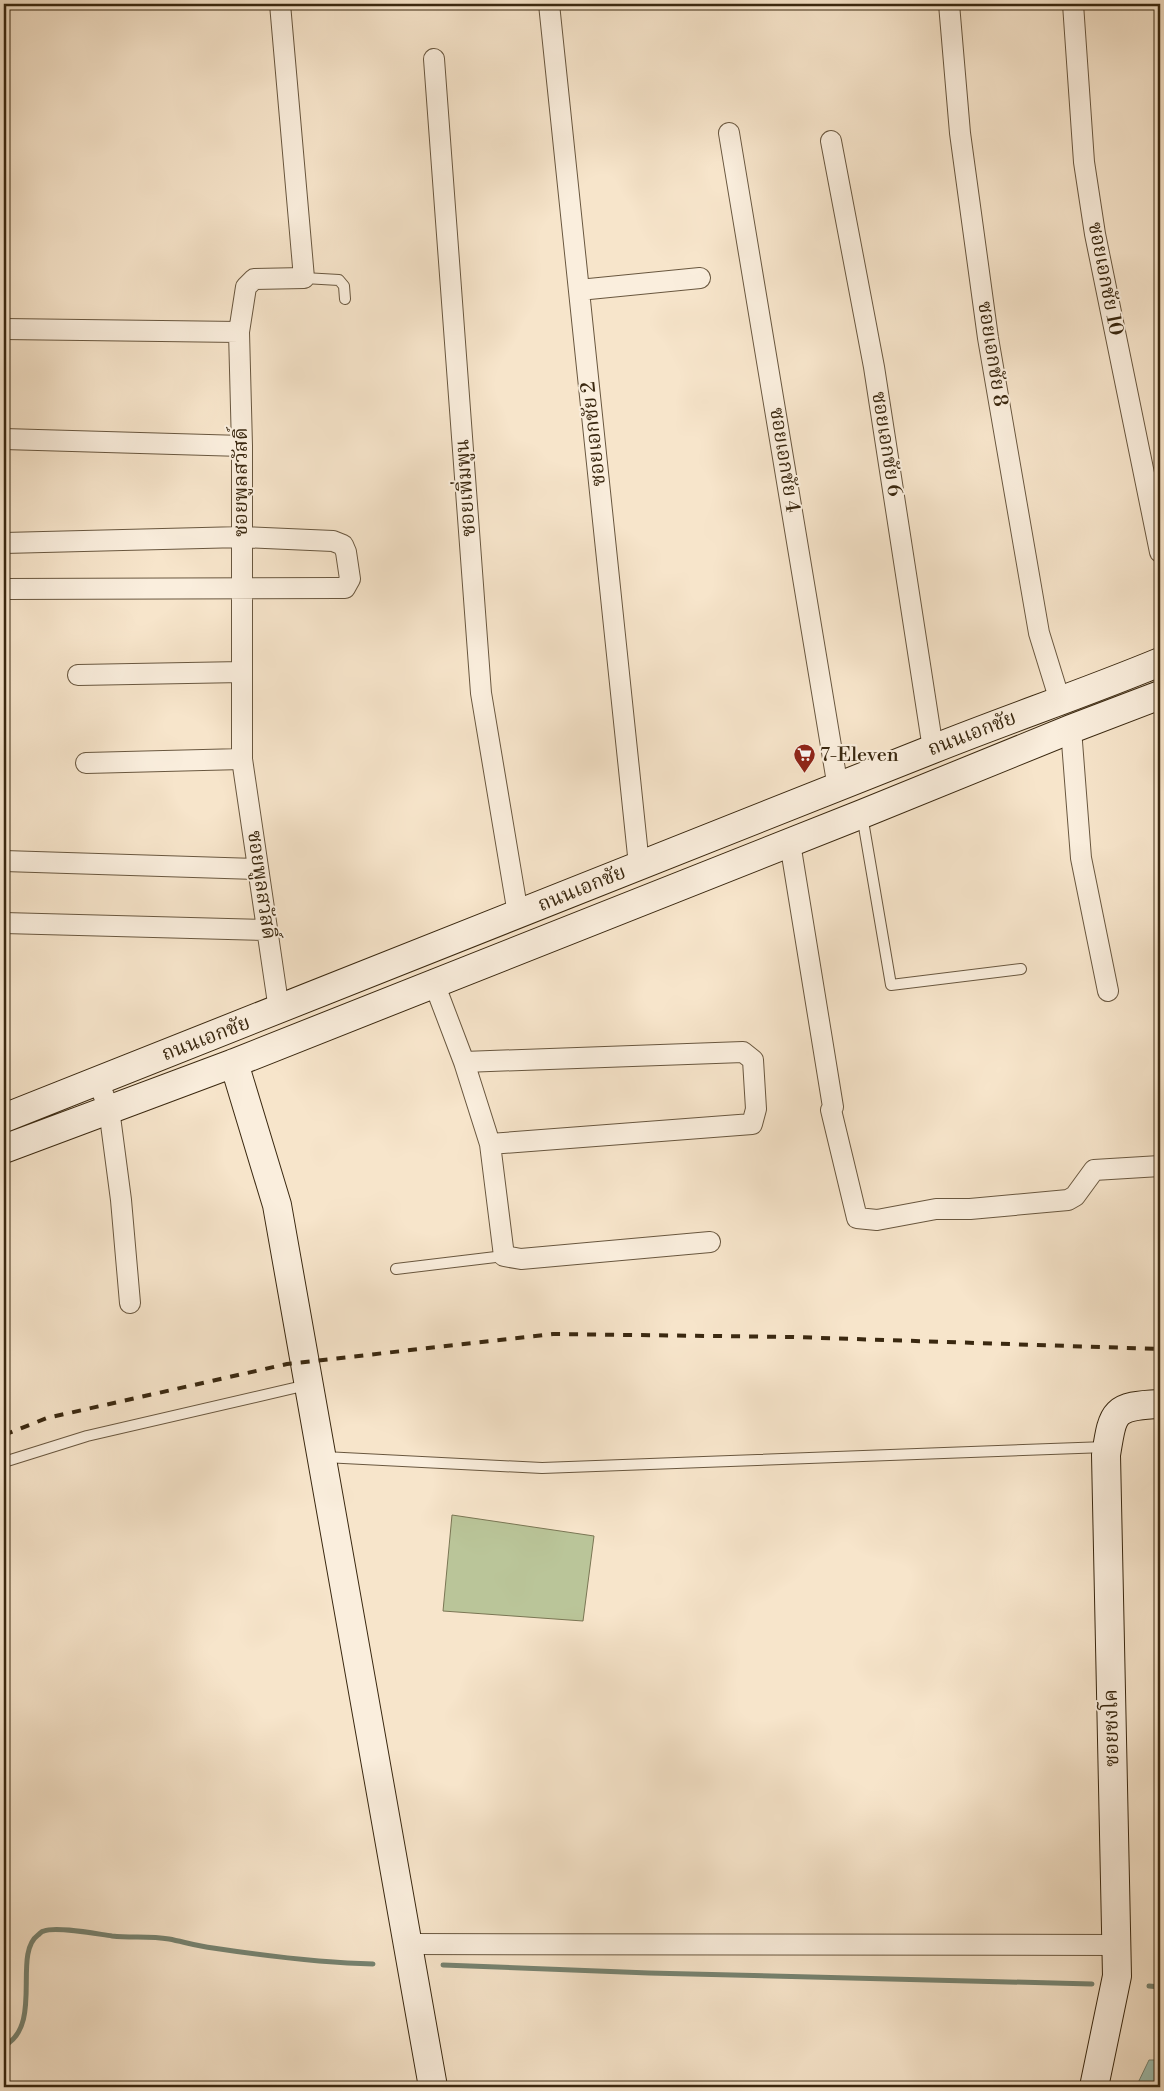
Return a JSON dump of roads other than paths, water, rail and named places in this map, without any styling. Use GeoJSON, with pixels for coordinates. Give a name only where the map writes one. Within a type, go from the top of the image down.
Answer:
{"type":"FeatureCollection","features":[{"type":"Feature","properties":{"kind":"main road","name":"ถนนเอกชัย"},"geometry":{"type":"LineString","coordinates":[[4,1118],[838,788],[933,748],[1090,691],[1160,662]]}},
{"type":"Feature","properties":{"kind":"main road","name":"ถนนเอกชัย"},"geometry":{"type":"LineString","coordinates":[[4,1150],[234,1063],[1160,695]]}},
{"type":"Feature","properties":{"kind":"main road"},"geometry":{"type":"LineString","coordinates":[[234,1063],[277,1205],[433,2087]]}},
{"type":"Feature","properties":{"kind":"main road","name":"ซอยชงโค"},"geometry":{"type":"LineString","coordinates":[[1094,2087],[1117,1976],[1106,1455],[1112,1421],[1125,1408],[1160,1404]]}},
{"type":"Feature","properties":{"kind":"street"},"geometry":{"type":"LineString","coordinates":[[280,4],[304,278]]}},
{"type":"Feature","properties":{"kind":"street","name":"ซอยเอกชัย 2"},"geometry":{"type":"LineString","coordinates":[[549,4],[640,865]]}},
{"type":"Feature","properties":{"kind":"street","name":"ซอยเอกชัย 8"},"geometry":{"type":"LineString","coordinates":[[949,4],[960,133],[988,338],[1039,633],[1060,701]]}},
{"type":"Feature","properties":{"kind":"street","name":"ซอยเอกชัย 10"},"geometry":{"type":"LineString","coordinates":[[1072,4],[1084,162],[1095,234],[1160,552]]}},
{"type":"Feature","properties":{"kind":"street","name":"ซอยเพิ่มพูน"},"geometry":{"type":"LineString","coordinates":[[434,59],[482,693],[518,914]]}},
{"type":"Feature","properties":{"kind":"street","name":"ซอยเอกชัย 4"},"geometry":{"type":"LineString","coordinates":[[730,133],[838,788]]}},
{"type":"Feature","properties":{"kind":"street","name":"ซอยเอกชัย 6"},"geometry":{"type":"LineString","coordinates":[[831,141],[874,367],[933,748]]}},
{"type":"Feature","properties":{"kind":"street","name":"ซอยพูลสวัสดิ์"},"geometry":{"type":"LineString","coordinates":[[279,1010],[242,759],[242,446],[238,332],[246,288],[254,279],[304,278]]}},
{"type":"Feature","properties":{"kind":"street"},"geometry":{"type":"LineString","coordinates":[[579,290],[700,278]]}},
{"type":"Feature","properties":{"kind":"street"},"geometry":{"type":"LineString","coordinates":[[4,329],[238,332]]}},
{"type":"Feature","properties":{"kind":"street"},"geometry":{"type":"LineString","coordinates":[[4,439],[242,446]]}},
{"type":"Feature","properties":{"kind":"street"},"geometry":{"type":"LineString","coordinates":[[4,543],[242,538],[333,541],[343,545],[346,552],[350,579],[345,588],[4,589]]}},
{"type":"Feature","properties":{"kind":"street"},"geometry":{"type":"LineString","coordinates":[[78,675],[242,672]]}},
{"type":"Feature","properties":{"kind":"street"},"geometry":{"type":"LineString","coordinates":[[1071,729],[1081,858],[1108,991]]}},
{"type":"Feature","properties":{"kind":"street"},"geometry":{"type":"LineString","coordinates":[[86,763],[242,759]]}},
{"type":"Feature","properties":{"kind":"street"},"geometry":{"type":"LineString","coordinates":[[790,842],[833,1107],[831,1110],[857,1218],[877,1220],[936,1209],[970,1209],[1068,1200],[1075,1196],[1094,1170],[1160,1166]]}},
{"type":"Feature","properties":{"kind":"street"},"geometry":{"type":"LineString","coordinates":[[4,861],[258,869]]}},
{"type":"Feature","properties":{"kind":"street"},"geometry":{"type":"LineString","coordinates":[[4,923],[267,930]]}},
{"type":"Feature","properties":{"kind":"street"},"geometry":{"type":"LineString","coordinates":[[434,983],[464,1062],[490,1144],[504,1256],[521,1259],[710,1242]]}},
{"type":"Feature","properties":{"kind":"street"},"geometry":{"type":"LineString","coordinates":[[464,1062],[743,1052],[752,1060],[756,1109],[752,1124],[490,1144]]}},
{"type":"Feature","properties":{"kind":"street"},"geometry":{"type":"LineString","coordinates":[[98,1081],[109,1109],[130,1303]]}},
{"type":"Feature","properties":{"kind":"street"},"geometry":{"type":"LineString","coordinates":[[408,1944],[1116,1945]]}},
{"type":"Feature","properties":{"kind":"lane"},"geometry":{"type":"LineString","coordinates":[[304,278],[339,280],[344,286],[345,299]]}},
{"type":"Feature","properties":{"kind":"lane"},"geometry":{"type":"LineString","coordinates":[[862,814],[891,986],[1021,969]]}},
{"type":"Feature","properties":{"kind":"lane"},"geometry":{"type":"LineString","coordinates":[[396,1269],[504,1256]]}},
{"type":"Feature","properties":{"kind":"lane"},"geometry":{"type":"LineString","coordinates":[[4,1462],[88,1436],[310,1384]]}},
{"type":"Feature","properties":{"kind":"lane"},"geometry":{"type":"LineString","coordinates":[[323,1457],[542,1468],[1108,1447]]}},
{"type":"Feature","properties":{"kind":"waterway"},"geometry":{"type":"LineString","coordinates":[[4,2046],[16,2036],[23,2022],[27,1957],[31,1944],[43,1931],[58,1929],[112,1936],[162,1938],[207,1947],[273,1956],[373,1964]]}},
{"type":"Feature","properties":{"kind":"waterway"},"geometry":{"type":"LineString","coordinates":[[443,1965],[649,1973],[1092,1984]]}},
{"type":"Feature","properties":{"kind":"waterway"},"geometry":{"type":"LineString","coordinates":[[1149,1986],[1160,1987]]}},
{"type":"Feature","properties":{"kind":"railway"},"geometry":{"type":"LineString","coordinates":[[4,1435],[47,1418],[287,1364],[553,1334],[793,1337],[1160,1349]]}},
{"type":"Feature","properties":{"kind":"place","name":"7-Eleven"},"geometry":{"type":"Point","coordinates":[804,774]}}]}
